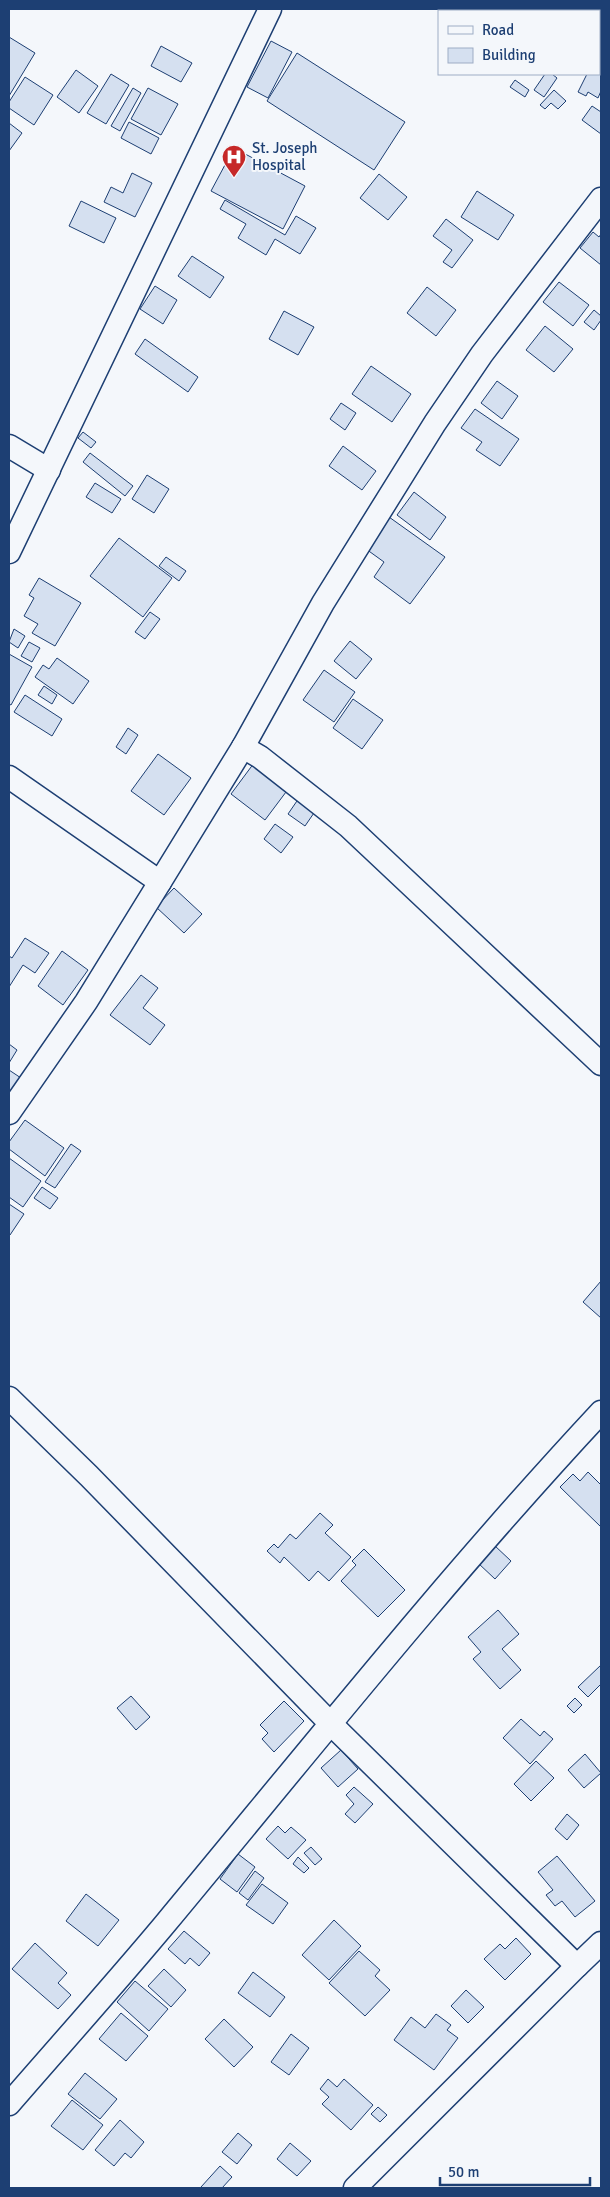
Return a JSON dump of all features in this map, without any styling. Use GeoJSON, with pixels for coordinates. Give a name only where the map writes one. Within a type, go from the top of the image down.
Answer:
{"type":"FeatureCollection","features":[{"type":"Feature","properties":{"kind":"street"},"geometry":{"type":"LineString","coordinates":[[9,552],[270,9]]}},
{"type":"Feature","properties":{"kind":"street"},"geometry":{"type":"LineString","coordinates":[[9,1114],[86,1002],[160,882],[243,747],[323,603],[435,423],[482,354],[601,199]]}},
{"type":"Feature","properties":{"kind":"street"},"geometry":{"type":"LineString","coordinates":[[9,446],[49,470]]}},
{"type":"Feature","properties":{"kind":"street"},"geometry":{"type":"LineString","coordinates":[[243,747],[260,757],[348,826],[601,1064]]}},
{"type":"Feature","properties":{"kind":"street"},"geometry":{"type":"LineString","coordinates":[[9,777],[160,882]]}},
{"type":"Feature","properties":{"kind":"street"},"geometry":{"type":"LineString","coordinates":[[9,1398],[89,1476],[330,1723],[576,1966]]}},
{"type":"Feature","properties":{"kind":"street"},"geometry":{"type":"LineString","coordinates":[[9,2104],[164,1926],[330,1723],[481,1547],[601,1412]]}},
{"type":"Feature","properties":{"kind":"street"},"geometry":{"type":"LineString","coordinates":[[355,2188],[601,1943]]}},
{"type":"Feature","properties":{"kind":"building"},"geometry":{"type":"Polygon","coordinates":[[[483,9],[485,10],[463,10],[483,9]]]}},
{"type":"Feature","properties":{"kind":"building"},"geometry":{"type":"Polygon","coordinates":[[[9,37],[35,53],[9,96],[9,37]]]}},
{"type":"Feature","properties":{"kind":"building"},"geometry":{"type":"Polygon","coordinates":[[[271,41],[292,52],[268,98],[247,87],[271,41]]]}},
{"type":"Feature","properties":{"kind":"building"},"geometry":{"type":"Polygon","coordinates":[[[600,41],[601,42],[600,66],[600,41]]]}},
{"type":"Feature","properties":{"kind":"building"},"geometry":{"type":"Polygon","coordinates":[[[161,46],[192,63],[181,82],[151,66],[161,46]]]}},
{"type":"Feature","properties":{"kind":"building"},"geometry":{"type":"Polygon","coordinates":[[[297,53],[405,122],[374,170],[267,101],[297,53]]]}},
{"type":"Feature","properties":{"kind":"building"},"geometry":{"type":"Polygon","coordinates":[[[76,70],[98,86],[79,113],[57,97],[76,70]]]}},
{"type":"Feature","properties":{"kind":"building"},"geometry":{"type":"Polygon","coordinates":[[[111,74],[129,85],[106,124],[87,113],[111,74]]]}},
{"type":"Feature","properties":{"kind":"building"},"geometry":{"type":"Polygon","coordinates":[[[601,74],[601,91],[598,98],[588,92],[586,96],[578,92],[586,75],[601,74]]]}},
{"type":"Feature","properties":{"kind":"building"},"geometry":{"type":"Polygon","coordinates":[[[544,75],[553,75],[557,78],[544,97],[534,90],[544,75]]]}},
{"type":"Feature","properties":{"kind":"building"},"geometry":{"type":"Polygon","coordinates":[[[25,77],[53,95],[34,125],[9,108],[9,102],[25,77]]]}},
{"type":"Feature","properties":{"kind":"building"},"geometry":{"type":"Polygon","coordinates":[[[515,80],[529,90],[525,97],[510,87],[515,80]]]}},
{"type":"Feature","properties":{"kind":"building"},"geometry":{"type":"Polygon","coordinates":[[[133,88],[141,93],[120,131],[111,126],[133,88]]]}},
{"type":"Feature","properties":{"kind":"building"},"geometry":{"type":"Polygon","coordinates":[[[148,88],[178,104],[161,135],[131,119],[148,88]]]}},
{"type":"Feature","properties":{"kind":"building"},"geometry":{"type":"Polygon","coordinates":[[[554,90],[566,101],[558,109],[551,103],[545,109],[540,105],[554,90]]]}},
{"type":"Feature","properties":{"kind":"building"},"geometry":{"type":"Polygon","coordinates":[[[592,106],[601,112],[601,134],[582,120],[592,106]]]}},
{"type":"Feature","properties":{"kind":"building"},"geometry":{"type":"Polygon","coordinates":[[[129,122],[159,138],[151,154],[121,138],[129,122]]]}},
{"type":"Feature","properties":{"kind":"building"},"geometry":{"type":"Polygon","coordinates":[[[9,123],[22,133],[9,151],[9,123]]]}},
{"type":"Feature","properties":{"kind":"building"},"geometry":{"type":"Polygon","coordinates":[[[234,148],[305,186],[283,229],[211,191],[234,148]]]}},
{"type":"Feature","properties":{"kind":"building"},"geometry":{"type":"Polygon","coordinates":[[[132,173],[152,183],[135,217],[104,202],[111,187],[123,193],[132,173]]]}},
{"type":"Feature","properties":{"kind":"building"},"geometry":{"type":"Polygon","coordinates":[[[379,174],[407,197],[388,220],[360,198],[379,174]]]}},
{"type":"Feature","properties":{"kind":"building"},"geometry":{"type":"Polygon","coordinates":[[[477,191],[514,215],[498,240],[461,217],[477,191]]]}},
{"type":"Feature","properties":{"kind":"building"},"geometry":{"type":"Polygon","coordinates":[[[225,200],[285,235],[296,216],[316,228],[300,254],[275,239],[266,255],[238,238],[246,224],[220,209],[225,200]]]}},
{"type":"Feature","properties":{"kind":"building"},"geometry":{"type":"Polygon","coordinates":[[[81,201],[116,218],[104,243],[69,226],[81,201]]]}},
{"type":"Feature","properties":{"kind":"building"},"geometry":{"type":"Polygon","coordinates":[[[446,219],[473,240],[452,268],[443,262],[452,250],[433,236],[446,219]]]}},
{"type":"Feature","properties":{"kind":"building"},"geometry":{"type":"Polygon","coordinates":[[[593,232],[599,237],[601,234],[601,265],[580,248],[593,232]]]}},
{"type":"Feature","properties":{"kind":"building"},"geometry":{"type":"Polygon","coordinates":[[[192,256],[224,277],[210,298],[178,276],[192,256]]]}},
{"type":"Feature","properties":{"kind":"building"},"geometry":{"type":"Polygon","coordinates":[[[559,282],[589,305],[573,326],[543,302],[559,282]]]}},
{"type":"Feature","properties":{"kind":"building"},"geometry":{"type":"Polygon","coordinates":[[[155,286],[177,300],[163,324],[140,309],[155,286]]]}},
{"type":"Feature","properties":{"kind":"building"},"geometry":{"type":"Polygon","coordinates":[[[427,287],[456,310],[436,336],[407,313],[427,287]]]}},
{"type":"Feature","properties":{"kind":"building"},"geometry":{"type":"Polygon","coordinates":[[[594,310],[601,316],[601,320],[594,330],[584,322],[594,310]]]}},
{"type":"Feature","properties":{"kind":"building"},"geometry":{"type":"Polygon","coordinates":[[[284,311],[314,327],[298,355],[269,339],[284,311]]]}},
{"type":"Feature","properties":{"kind":"building"},"geometry":{"type":"Polygon","coordinates":[[[545,326],[573,349],[554,372],[526,350],[545,326]]]}},
{"type":"Feature","properties":{"kind":"building"},"geometry":{"type":"Polygon","coordinates":[[[145,339],[198,377],[188,392],[135,354],[145,339]]]}},
{"type":"Feature","properties":{"kind":"building"},"geometry":{"type":"Polygon","coordinates":[[[371,366],[411,394],[392,422],[352,394],[371,366]]]}},
{"type":"Feature","properties":{"kind":"building"},"geometry":{"type":"Polygon","coordinates":[[[497,381],[518,396],[502,419],[481,403],[497,381]]]}},
{"type":"Feature","properties":{"kind":"building"},"geometry":{"type":"Polygon","coordinates":[[[341,403],[356,413],[345,430],[330,419],[341,403]]]}},
{"type":"Feature","properties":{"kind":"building"},"geometry":{"type":"Polygon","coordinates":[[[475,409],[519,439],[500,466],[476,450],[482,442],[461,428],[475,409]]]}},
{"type":"Feature","properties":{"kind":"building"},"geometry":{"type":"Polygon","coordinates":[[[83,432],[96,442],[91,448],[78,438],[83,432]]]}},
{"type":"Feature","properties":{"kind":"building"},"geometry":{"type":"Polygon","coordinates":[[[343,446],[376,471],[362,490],[329,466],[343,446]]]}},
{"type":"Feature","properties":{"kind":"building"},"geometry":{"type":"Polygon","coordinates":[[[90,453],[133,486],[125,496],[83,462],[90,453]]]}},
{"type":"Feature","properties":{"kind":"building"},"geometry":{"type":"Polygon","coordinates":[[[147,475],[169,489],[154,513],[132,499],[147,475]]]}},
{"type":"Feature","properties":{"kind":"building"},"geometry":{"type":"Polygon","coordinates":[[[95,483],[121,499],[112,513],[86,497],[95,483]]]}},
{"type":"Feature","properties":{"kind":"building"},"geometry":{"type":"Polygon","coordinates":[[[414,492],[446,517],[430,540],[397,515],[414,492]]]}},
{"type":"Feature","properties":{"kind":"building"},"geometry":{"type":"Polygon","coordinates":[[[389,517],[445,557],[410,604],[374,577],[384,562],[366,549],[389,517]]]}},
{"type":"Feature","properties":{"kind":"building"},"geometry":{"type":"Polygon","coordinates":[[[119,538],[172,578],[143,617],[90,576],[119,538]]]}},
{"type":"Feature","properties":{"kind":"building"},"geometry":{"type":"Polygon","coordinates":[[[166,557],[186,571],[179,581],[159,566],[166,557]]]}},
{"type":"Feature","properties":{"kind":"building"},"geometry":{"type":"Polygon","coordinates":[[[39,578],[81,603],[55,646],[32,633],[38,624],[24,616],[34,598],[29,595],[39,578]]]}},
{"type":"Feature","properties":{"kind":"building"},"geometry":{"type":"Polygon","coordinates":[[[150,612],[160,619],[145,639],[135,632],[150,612]]]}},
{"type":"Feature","properties":{"kind":"building"},"geometry":{"type":"Polygon","coordinates":[[[14,629],[25,636],[18,648],[9,642],[14,629]]]}},
{"type":"Feature","properties":{"kind":"building"},"geometry":{"type":"Polygon","coordinates":[[[350,641],[372,659],[356,679],[334,661],[350,641]]]}},
{"type":"Feature","properties":{"kind":"building"},"geometry":{"type":"Polygon","coordinates":[[[29,642],[40,648],[32,662],[21,656],[29,642]]]}},
{"type":"Feature","properties":{"kind":"building"},"geometry":{"type":"Polygon","coordinates":[[[9,654],[32,667],[11,705],[9,704],[9,654]]]}},
{"type":"Feature","properties":{"kind":"building"},"geometry":{"type":"Polygon","coordinates":[[[57,658],[89,681],[73,704],[35,677],[43,665],[49,669],[57,658]]]}},
{"type":"Feature","properties":{"kind":"building"},"geometry":{"type":"Polygon","coordinates":[[[324,670],[355,692],[334,722],[303,700],[324,670]]]}},
{"type":"Feature","properties":{"kind":"building"},"geometry":{"type":"Polygon","coordinates":[[[44,686],[57,695],[52,704],[38,695],[44,686]]]}},
{"type":"Feature","properties":{"kind":"building"},"geometry":{"type":"Polygon","coordinates":[[[25,695],[62,719],[52,736],[14,712],[25,695]]]}},
{"type":"Feature","properties":{"kind":"building"},"geometry":{"type":"Polygon","coordinates":[[[353,699],[383,720],[362,749],[333,728],[353,699]]]}},
{"type":"Feature","properties":{"kind":"building"},"geometry":{"type":"Polygon","coordinates":[[[128,728],[138,735],[126,754],[116,747],[128,728]]]}},
{"type":"Feature","properties":{"kind":"building"},"geometry":{"type":"Polygon","coordinates":[[[158,754],[191,778],[164,815],[131,791],[158,754]]]}},
{"type":"Feature","properties":{"kind":"building"},"geometry":{"type":"Polygon","coordinates":[[[254,763],[289,788],[265,820],[231,794],[254,763]]]}},
{"type":"Feature","properties":{"kind":"building"},"geometry":{"type":"Polygon","coordinates":[[[299,798],[316,810],[305,826],[288,814],[299,798]]]}},
{"type":"Feature","properties":{"kind":"building"},"geometry":{"type":"Polygon","coordinates":[[[275,824],[293,837],[281,853],[264,839],[275,824]]]}},
{"type":"Feature","properties":{"kind":"building"},"geometry":{"type":"Polygon","coordinates":[[[174,888],[202,914],[184,933],[156,907],[174,888]]]}},
{"type":"Feature","properties":{"kind":"building"},"geometry":{"type":"Polygon","coordinates":[[[25,938],[49,953],[35,973],[23,965],[9,987],[9,956],[12,958],[25,938]]]}},
{"type":"Feature","properties":{"kind":"building"},"geometry":{"type":"Polygon","coordinates":[[[62,951],[88,970],[63,1005],[38,986],[62,951]]]}},
{"type":"Feature","properties":{"kind":"building"},"geometry":{"type":"Polygon","coordinates":[[[141,975],[158,988],[143,1008],[165,1025],[150,1045],[110,1015],[141,975]]]}},
{"type":"Feature","properties":{"kind":"building"},"geometry":{"type":"Polygon","coordinates":[[[9,1044],[17,1050],[9,1063],[9,1044]]]}},
{"type":"Feature","properties":{"kind":"building"},"geometry":{"type":"Polygon","coordinates":[[[9,1070],[21,1078],[9,1096],[9,1070]]]}},
{"type":"Feature","properties":{"kind":"building"},"geometry":{"type":"Polygon","coordinates":[[[25,1120],[64,1148],[45,1176],[9,1149],[9,1142],[25,1120]]]}},
{"type":"Feature","properties":{"kind":"building"},"geometry":{"type":"Polygon","coordinates":[[[71,1144],[81,1151],[55,1188],[45,1182],[71,1144]]]}},
{"type":"Feature","properties":{"kind":"building"},"geometry":{"type":"Polygon","coordinates":[[[9,1158],[41,1181],[23,1207],[9,1197],[9,1158]]]}},
{"type":"Feature","properties":{"kind":"building"},"geometry":{"type":"Polygon","coordinates":[[[42,1187],[58,1198],[50,1209],[34,1198],[42,1187]]]}},
{"type":"Feature","properties":{"kind":"building"},"geometry":{"type":"Polygon","coordinates":[[[9,1204],[24,1214],[10,1235],[9,1235],[9,1204]]]}},
{"type":"Feature","properties":{"kind":"building"},"geometry":{"type":"Polygon","coordinates":[[[601,1281],[601,1318],[583,1302],[601,1281]]]}},
{"type":"Feature","properties":{"kind":"building"},"geometry":{"type":"Polygon","coordinates":[[[588,1472],[601,1485],[601,1527],[560,1487],[573,1474],[580,1481],[588,1472]]]}},
{"type":"Feature","properties":{"kind":"building"},"geometry":{"type":"Polygon","coordinates":[[[320,1513],[333,1525],[325,1533],[351,1557],[329,1581],[318,1571],[309,1581],[284,1557],[280,1563],[267,1551],[274,1544],[278,1548],[290,1534],[296,1539],[320,1513]]]}},
{"type":"Feature","properties":{"kind":"building"},"geometry":{"type":"Polygon","coordinates":[[[494,1545],[511,1561],[495,1579],[478,1563],[494,1545]]]}},
{"type":"Feature","properties":{"kind":"building"},"geometry":{"type":"Polygon","coordinates":[[[364,1549],[405,1590],[378,1617],[341,1581],[356,1565],[352,1561],[364,1549]]]}},
{"type":"Feature","properties":{"kind":"building"},"geometry":{"type":"Polygon","coordinates":[[[498,1610],[519,1634],[502,1649],[521,1670],[500,1689],[473,1659],[481,1652],[468,1637],[498,1610]]]}},
{"type":"Feature","properties":{"kind":"building"},"geometry":{"type":"Polygon","coordinates":[[[601,1665],[601,1684],[588,1697],[578,1687],[601,1665]]]}},
{"type":"Feature","properties":{"kind":"building"},"geometry":{"type":"Polygon","coordinates":[[[131,1696],[150,1717],[136,1730],[117,1708],[131,1696]]]}},
{"type":"Feature","properties":{"kind":"building"},"geometry":{"type":"Polygon","coordinates":[[[575,1698],[582,1705],[574,1713],[567,1706],[575,1698]]]}},
{"type":"Feature","properties":{"kind":"building"},"geometry":{"type":"Polygon","coordinates":[[[284,1701],[304,1721],[274,1752],[262,1739],[268,1733],[260,1725],[284,1701]]]}},
{"type":"Feature","properties":{"kind":"building"},"geometry":{"type":"Polygon","coordinates":[[[521,1719],[540,1736],[544,1731],[553,1739],[530,1764],[503,1738],[521,1719]]]}},
{"type":"Feature","properties":{"kind":"building"},"geometry":{"type":"Polygon","coordinates":[[[341,1750],[358,1769],[338,1787],[321,1768],[341,1750]]]}},
{"type":"Feature","properties":{"kind":"building"},"geometry":{"type":"Polygon","coordinates":[[[585,1754],[601,1773],[584,1788],[568,1770],[585,1754]]]}},
{"type":"Feature","properties":{"kind":"building"},"geometry":{"type":"Polygon","coordinates":[[[536,1761],[554,1778],[531,1801],[514,1784],[536,1761]]]}},
{"type":"Feature","properties":{"kind":"building"},"geometry":{"type":"Polygon","coordinates":[[[354,1787],[373,1804],[355,1823],[345,1814],[354,1804],[346,1795],[354,1787]]]}},
{"type":"Feature","properties":{"kind":"building"},"geometry":{"type":"Polygon","coordinates":[[[567,1814],[579,1825],[567,1840],[555,1829],[567,1814]]]}},
{"type":"Feature","properties":{"kind":"building"},"geometry":{"type":"Polygon","coordinates":[[[278,1826],[285,1833],[291,1827],[306,1840],[288,1859],[266,1839],[278,1826]]]}},
{"type":"Feature","properties":{"kind":"building"},"geometry":{"type":"Polygon","coordinates":[[[311,1847],[322,1859],[315,1865],[304,1853],[311,1847]]]}},
{"type":"Feature","properties":{"kind":"building"},"geometry":{"type":"Polygon","coordinates":[[[238,1854],[255,1867],[237,1892],[220,1879],[238,1854]]]}},
{"type":"Feature","properties":{"kind":"building"},"geometry":{"type":"Polygon","coordinates":[[[557,1856],[595,1901],[575,1917],[562,1901],[555,1906],[546,1895],[553,1890],[538,1872],[557,1856]]]}},
{"type":"Feature","properties":{"kind":"building"},"geometry":{"type":"Polygon","coordinates":[[[298,1857],[309,1868],[304,1873],[293,1864],[298,1857]]]}},
{"type":"Feature","properties":{"kind":"building"},"geometry":{"type":"Polygon","coordinates":[[[255,1871],[264,1878],[248,1900],[239,1893],[255,1871]]]}},
{"type":"Feature","properties":{"kind":"building"},"geometry":{"type":"Polygon","coordinates":[[[262,1884],[288,1903],[273,1924],[246,1905],[262,1884]]]}},
{"type":"Feature","properties":{"kind":"building"},"geometry":{"type":"Polygon","coordinates":[[[86,1894],[119,1920],[98,1946],[66,1921],[86,1894]]]}},
{"type":"Feature","properties":{"kind":"building"},"geometry":{"type":"Polygon","coordinates":[[[334,1920],[361,1946],[329,1980],[302,1955],[334,1920]]]}},
{"type":"Feature","properties":{"kind":"building"},"geometry":{"type":"Polygon","coordinates":[[[184,1931],[210,1953],[199,1966],[190,1958],[185,1964],[168,1949],[184,1931]]]}},
{"type":"Feature","properties":{"kind":"building"},"geometry":{"type":"Polygon","coordinates":[[[516,1938],[531,1954],[505,1980],[484,1959],[500,1944],[505,1949],[516,1938]]]}},
{"type":"Feature","properties":{"kind":"building"},"geometry":{"type":"Polygon","coordinates":[[[35,1943],[67,1973],[58,1983],[71,1995],[58,2009],[12,1969],[35,1943]]]}},
{"type":"Feature","properties":{"kind":"building"},"geometry":{"type":"Polygon","coordinates":[[[359,1951],[380,1970],[375,1976],[390,1990],[365,2016],[329,1983],[359,1951]]]}},
{"type":"Feature","properties":{"kind":"building"},"geometry":{"type":"Polygon","coordinates":[[[164,1969],[186,1990],[171,2007],[148,1986],[164,1969]]]}},
{"type":"Feature","properties":{"kind":"building"},"geometry":{"type":"Polygon","coordinates":[[[253,1972],[285,1997],[270,2017],[238,1993],[253,1972]]]}},
{"type":"Feature","properties":{"kind":"building"},"geometry":{"type":"Polygon","coordinates":[[[135,1981],[168,2009],[149,2031],[117,2002],[135,1981]]]}},
{"type":"Feature","properties":{"kind":"building"},"geometry":{"type":"Polygon","coordinates":[[[466,1990],[484,2007],[468,2023],[451,2006],[466,1990]]]}},
{"type":"Feature","properties":{"kind":"building"},"geometry":{"type":"Polygon","coordinates":[[[121,2013],[148,2036],[126,2061],[99,2039],[121,2013]]]}},
{"type":"Feature","properties":{"kind":"building"},"geometry":{"type":"Polygon","coordinates":[[[436,2014],[451,2025],[447,2030],[458,2038],[434,2070],[394,2040],[411,2017],[425,2028],[436,2014]]]}},
{"type":"Feature","properties":{"kind":"building"},"geometry":{"type":"Polygon","coordinates":[[[224,2019],[253,2047],[234,2067],[205,2039],[224,2019]]]}},
{"type":"Feature","properties":{"kind":"building"},"geometry":{"type":"Polygon","coordinates":[[[291,2034],[309,2048],[289,2075],[271,2062],[291,2034]]]}},
{"type":"Feature","properties":{"kind":"building"},"geometry":{"type":"Polygon","coordinates":[[[85,2073],[117,2099],[100,2119],[68,2094],[85,2073]]]}},
{"type":"Feature","properties":{"kind":"building"},"geometry":{"type":"Polygon","coordinates":[[[328,2079],[337,2087],[344,2079],[373,2105],[351,2130],[322,2104],[329,2097],[320,2089],[328,2079]]]}},
{"type":"Feature","properties":{"kind":"building"},"geometry":{"type":"Polygon","coordinates":[[[72,2100],[103,2125],[83,2150],[51,2126],[72,2100]]]}},
{"type":"Feature","properties":{"kind":"building"},"geometry":{"type":"Polygon","coordinates":[[[378,2107],[387,2115],[380,2122],[371,2114],[378,2107]]]}},
{"type":"Feature","properties":{"kind":"building"},"geometry":{"type":"Polygon","coordinates":[[[120,2120],[144,2142],[131,2158],[125,2153],[114,2166],[95,2150],[120,2120]]]}},
{"type":"Feature","properties":{"kind":"building"},"geometry":{"type":"Polygon","coordinates":[[[238,2133],[252,2145],[237,2164],[222,2152],[238,2133]]]}},
{"type":"Feature","properties":{"kind":"building"},"geometry":{"type":"Polygon","coordinates":[[[290,2143],[311,2161],[297,2176],[277,2159],[290,2143]]]}},
{"type":"Feature","properties":{"kind":"building"},"geometry":{"type":"Polygon","coordinates":[[[220,2166],[232,2177],[222,2188],[202,2188],[201,2187],[220,2166]]]}},
{"type":"Feature","properties":{"kind":"place","name":"St. Joseph Hospital"},"geometry":{"type":"Point","coordinates":[234,178]}}]}
